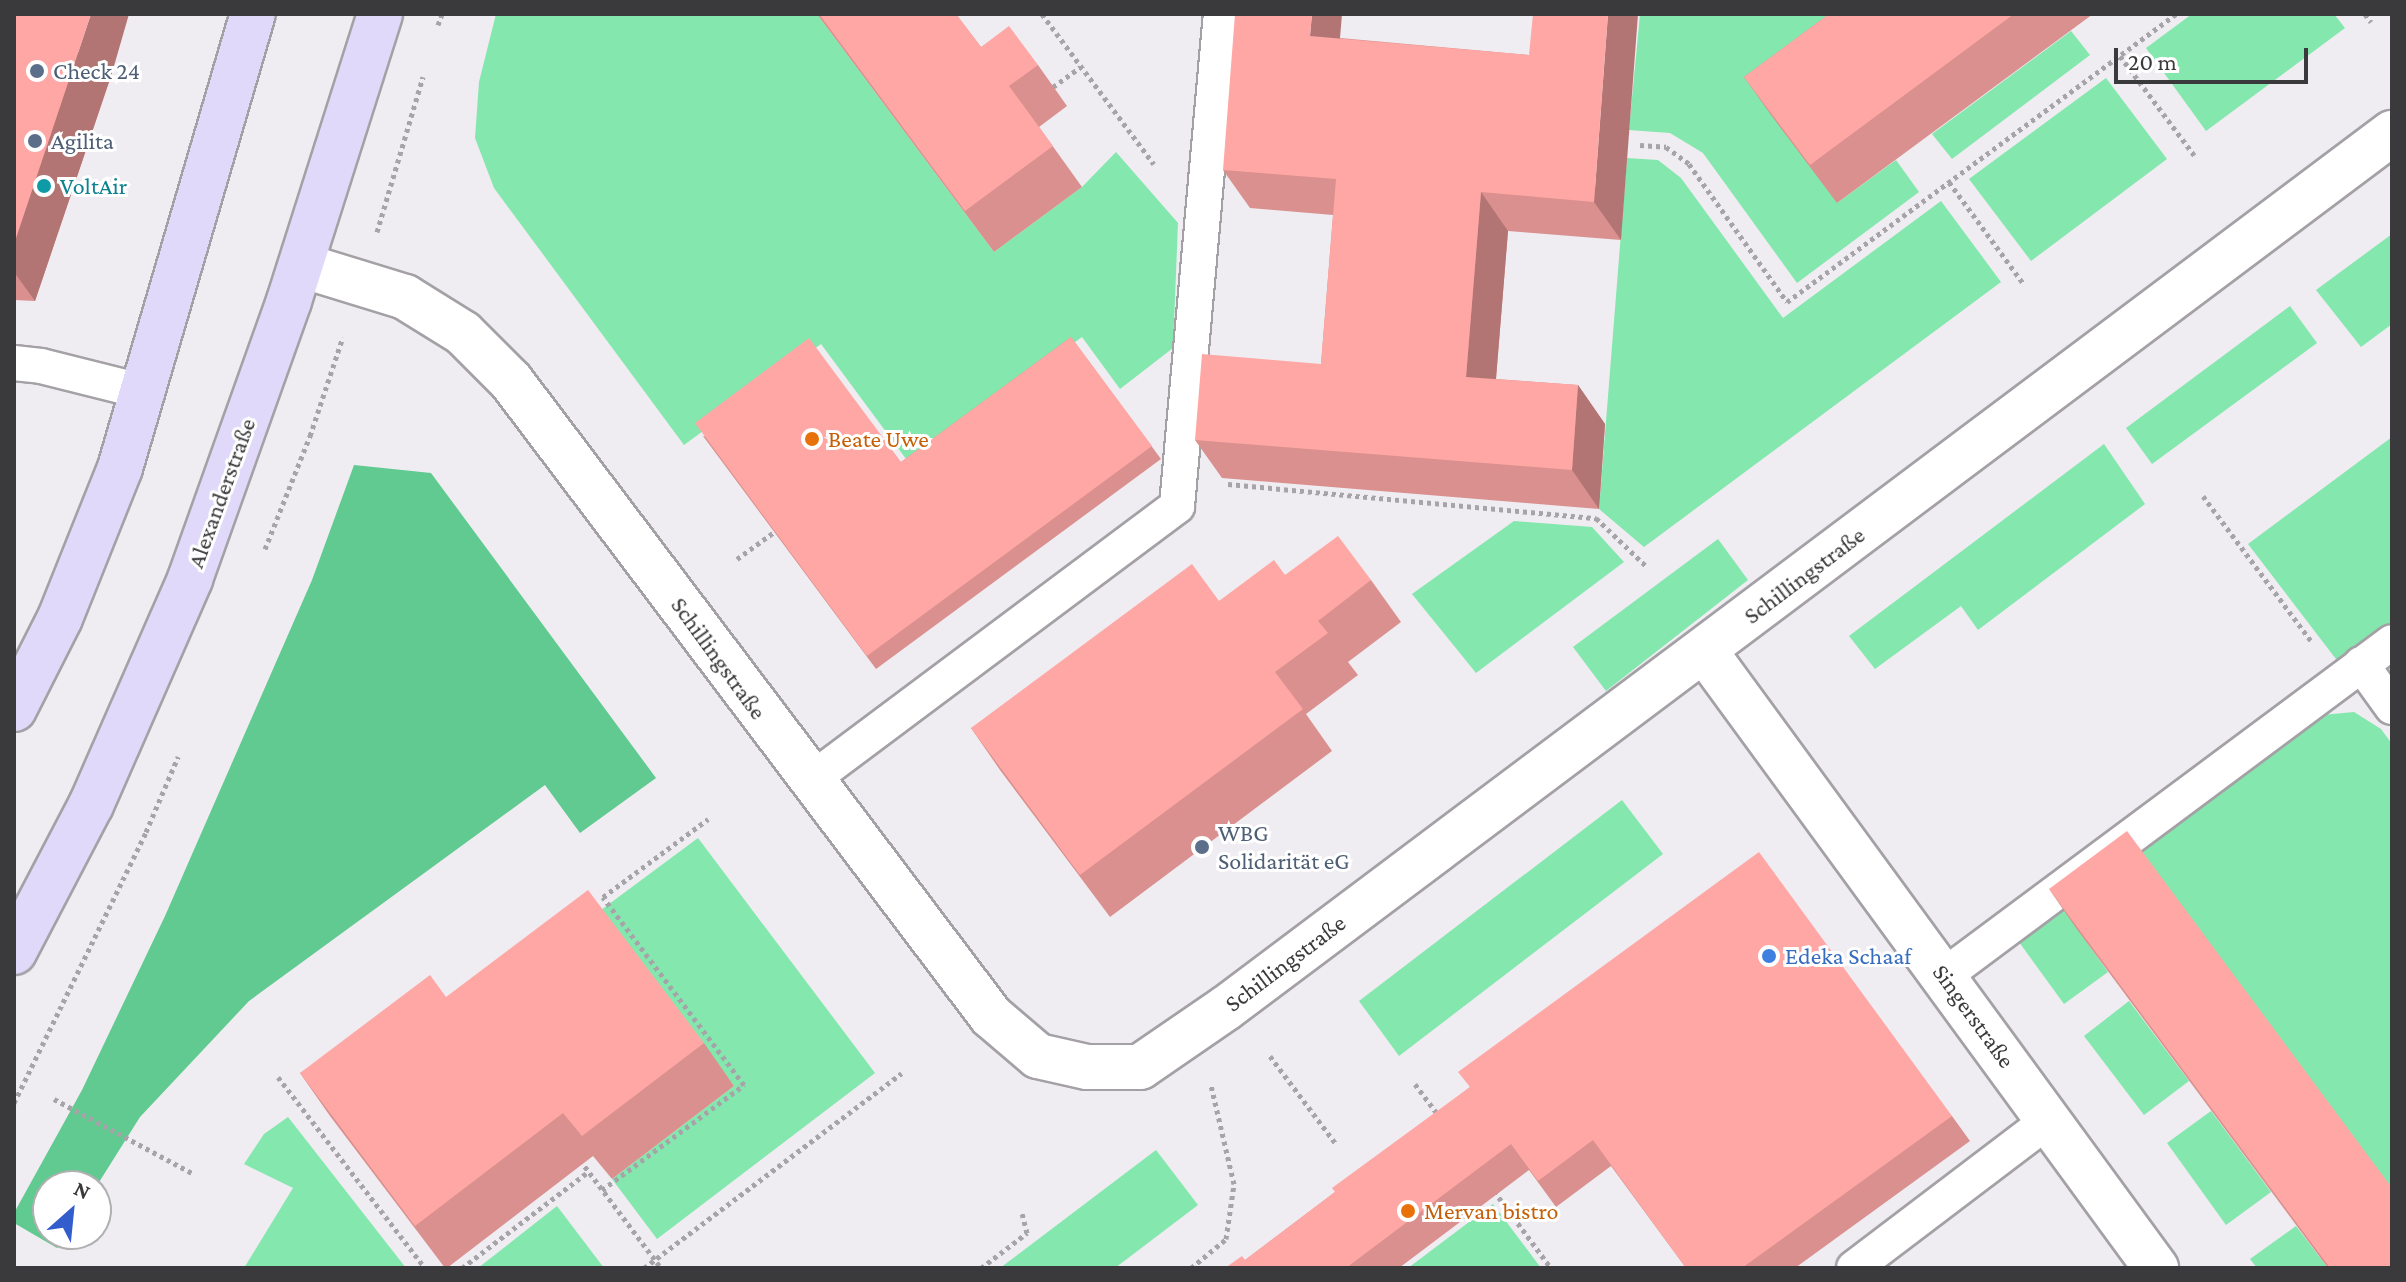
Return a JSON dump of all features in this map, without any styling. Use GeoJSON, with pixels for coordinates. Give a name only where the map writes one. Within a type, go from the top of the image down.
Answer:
{"type":"FeatureCollection","features":[{"type":"Feature","properties":{"kind":"main road"},"geometry":{"type":"LineString","coordinates":[[14,709],[60,618],[120,468],[145,392],[253,14]]}},
{"type":"Feature","properties":{"kind":"main road","name":"Alexanderstraße"},"geometry":{"type":"LineString","coordinates":[[14,952],[91,805],[190,579],[301,265],[380,14]]}},
{"type":"Feature","properties":{"kind":"street","name":"Schillingstraße"},"geometry":{"type":"LineString","coordinates":[[301,265],[405,297],[463,333],[511,381],[991,1016],[1038,1056],[1087,1067],[1140,1067],[1704,650],[2392,133]]}},
{"type":"Feature","properties":{"kind":"street","name":"Singerstraße"},"geometry":{"type":"LineString","coordinates":[[1704,650],[1945,975],[2156,1268]]}},
{"type":"Feature","properties":{"kind":"lane"},"geometry":{"type":"LineString","coordinates":[[811,780],[1177,506],[1221,14]]}},
{"type":"Feature","properties":{"kind":"lane"},"geometry":{"type":"LineString","coordinates":[[14,363],[41,366],[145,392]]}},
{"type":"Feature","properties":{"kind":"lane"},"geometry":{"type":"LineString","coordinates":[[1945,975],[2392,642]]}},
{"type":"Feature","properties":{"kind":"lane"},"geometry":{"type":"LineString","coordinates":[[2351,672],[2392,707]]}},
{"type":"Feature","properties":{"kind":"lane"},"geometry":{"type":"LineString","coordinates":[[1854,1268],[2049,1120]]}},
{"type":"Feature","properties":{"kind":"path"},"geometry":{"type":"LineString","coordinates":[[1042,14],[1202,230]]}},
{"type":"Feature","properties":{"kind":"path"},"geometry":{"type":"LineString","coordinates":[[1640,145],[1666,147],[1689,164],[1787,302],[2176,14]]}},
{"type":"Feature","properties":{"kind":"path"},"geometry":{"type":"LineString","coordinates":[[2365,14],[2371,22]]}},
{"type":"Feature","properties":{"kind":"path"},"geometry":{"type":"LineString","coordinates":[[2120,56],[2194,155]]}},
{"type":"Feature","properties":{"kind":"path"},"geometry":{"type":"LineString","coordinates":[[1053,87],[1082,67]]}},
{"type":"Feature","properties":{"kind":"path"},"geometry":{"type":"LineString","coordinates":[[1949,182],[2023,283]]}},
{"type":"Feature","properties":{"kind":"path"},"geometry":{"type":"LineString","coordinates":[[1179,479],[1596,518],[1646,566]]}},
{"type":"Feature","properties":{"kind":"path"},"geometry":{"type":"LineString","coordinates":[[2203,496],[2351,672]]}},
{"type":"Feature","properties":{"kind":"path"},"geometry":{"type":"LineString","coordinates":[[737,559],[774,532]]}},
{"type":"Feature","properties":{"kind":"path"},"geometry":{"type":"LineString","coordinates":[[602,1190],[744,1085],[603,897],[708,819]]}},
{"type":"Feature","properties":{"kind":"path"},"geometry":{"type":"LineString","coordinates":[[1191,1268],[1226,1239],[1234,1184],[1199,1026]]}},
{"type":"Feature","properties":{"kind":"path"},"geometry":{"type":"LineString","coordinates":[[1270,1056],[1336,1144]]}},
{"type":"Feature","properties":{"kind":"path"},"geometry":{"type":"LineString","coordinates":[[644,1268],[902,1073]]}},
{"type":"Feature","properties":{"kind":"path"},"geometry":{"type":"LineString","coordinates":[[278,1077],[425,1268]]}},
{"type":"Feature","properties":{"kind":"path"},"geometry":{"type":"LineString","coordinates":[[1415,1084],[1442,1121]]}},
{"type":"Feature","properties":{"kind":"path"},"geometry":{"type":"LineString","coordinates":[[54,1099],[192,1173]]}},
{"type":"Feature","properties":{"kind":"path"},"geometry":{"type":"LineString","coordinates":[[577,1156],[661,1268]]}},
{"type":"Feature","properties":{"kind":"path"},"geometry":{"type":"LineString","coordinates":[[462,1268],[588,1172]]}},
{"type":"Feature","properties":{"kind":"path"},"geometry":{"type":"LineString","coordinates":[[1487,1182],[1551,1268]]}},
{"type":"Feature","properties":{"kind":"path"},"geometry":{"type":"LineString","coordinates":[[981,1268],[1027,1233],[1022,1213]]}},
{"type":"Feature","properties":{"kind":"green space"},"geometry":{"type":"Polygon","coordinates":[[[496,14],[817,14],[994,252],[1082,187],[1116,152],[1178,223],[1173,348],[1120,389],[1082,337],[972,417],[932,494],[821,344],[684,445],[494,188],[475,138],[479,82],[496,14]]]}},
{"type":"Feature","properties":{"kind":"green space"},"geometry":{"type":"Polygon","coordinates":[[[1640,14],[1908,14],[1837,203],[1896,160],[1919,192],[1797,283],[1703,153],[1670,133],[1629,130],[1640,14]]]}},
{"type":"Feature","properties":{"kind":"green space"},"geometry":{"type":"Polygon","coordinates":[[[2192,14],[2334,14],[2345,28],[2206,131],[2146,48],[2192,14]]]}},
{"type":"Feature","properties":{"kind":"green space"},"geometry":{"type":"Polygon","coordinates":[[[2071,31],[2090,55],[1952,159],[1932,134],[2071,31]]]}},
{"type":"Feature","properties":{"kind":"green space"},"geometry":{"type":"Polygon","coordinates":[[[2106,78],[2167,159],[2031,261],[1969,179],[2106,78]]]}},
{"type":"Feature","properties":{"kind":"green space"},"geometry":{"type":"Polygon","coordinates":[[[1627,158],[1658,160],[1681,178],[1783,318],[1941,201],[2001,282],[1644,547],[1599,509],[1627,158]]]}},
{"type":"Feature","properties":{"kind":"green space"},"geometry":{"type":"Polygon","coordinates":[[[2392,234],[2392,324],[2361,347],[2316,290],[2392,234]]]}},
{"type":"Feature","properties":{"kind":"green space"},"geometry":{"type":"Polygon","coordinates":[[[2290,306],[2317,343],[2152,464],[2126,428],[2290,306]]]}},
{"type":"Feature","properties":{"kind":"green space"},"geometry":{"type":"Polygon","coordinates":[[[2392,437],[2392,621],[2339,663],[2248,544],[2392,437]]]}},
{"type":"Feature","properties":{"kind":"green space"},"geometry":{"type":"Polygon","coordinates":[[[2104,444],[2145,504],[1978,630],[1961,606],[1875,669],[1849,636],[2104,444]]]}},
{"type":"Feature","properties":{"kind":"green space"},"geometry":{"type":"Polygon","coordinates":[[[354,465],[431,473],[656,778],[580,833],[545,785],[249,1001],[140,1117],[107,1170],[38,1170],[82,1090],[165,916],[312,580],[354,465]]]}},
{"type":"Feature","properties":{"kind":"green space"},"geometry":{"type":"Polygon","coordinates":[[[1514,521],[1592,527],[1624,562],[1476,673],[1412,594],[1514,521]]]}},
{"type":"Feature","properties":{"kind":"green space"},"geometry":{"type":"Polygon","coordinates":[[[1718,539],[1748,580],[1606,691],[1573,647],[1718,539]]]}},
{"type":"Feature","properties":{"kind":"green space"},"geometry":{"type":"Polygon","coordinates":[[[2354,712],[2381,729],[2392,744],[2392,1190],[2076,927],[2108,972],[2064,1004],[2019,942],[2322,715],[2354,712]]]}},
{"type":"Feature","properties":{"kind":"green space"},"geometry":{"type":"Polygon","coordinates":[[[1622,800],[1663,854],[1399,1056],[1359,1001],[1622,800]]]}},
{"type":"Feature","properties":{"kind":"green space"},"geometry":{"type":"Polygon","coordinates":[[[698,838],[875,1073],[657,1239],[612,1179],[734,1086],[601,910],[698,838]]]}},
{"type":"Feature","properties":{"kind":"green space"},"geometry":{"type":"Polygon","coordinates":[[[2129,1001],[2189,1081],[2144,1115],[2084,1036],[2129,1001]]]}},
{"type":"Feature","properties":{"kind":"green space"},"geometry":{"type":"Polygon","coordinates":[[[2211,1111],[2271,1192],[2226,1225],[2167,1143],[2211,1111]]]}},
{"type":"Feature","properties":{"kind":"green space"},"geometry":{"type":"Polygon","coordinates":[[[288,1117],[406,1268],[244,1268],[293,1188],[244,1164],[264,1134],[288,1117]]]}},
{"type":"Feature","properties":{"kind":"green space"},"geometry":{"type":"Polygon","coordinates":[[[1156,1150],[1198,1205],[1115,1268],[1000,1268],[1156,1150]]]}},
{"type":"Feature","properties":{"kind":"green space"},"geometry":{"type":"Polygon","coordinates":[[[32,1180],[32,1233],[14,1223],[14,1213],[32,1180]]]}},
{"type":"Feature","properties":{"kind":"green space"},"geometry":{"type":"Polygon","coordinates":[[[1493,1204],[1541,1268],[1408,1268],[1493,1204]]]}},
{"type":"Feature","properties":{"kind":"green space"},"geometry":{"type":"Polygon","coordinates":[[[557,1206],[604,1268],[478,1268],[557,1206]]]}},
{"type":"Feature","properties":{"kind":"green space"},"geometry":{"type":"Polygon","coordinates":[[[2296,1226],[2328,1268],[2257,1268],[2250,1259],[2296,1226]]]}},
{"type":"Feature","properties":{"kind":"building"},"geometry":{"type":"Polygon","coordinates":[[[14,14],[91,14],[14,244],[14,14]]]}},
{"type":"Feature","properties":{"kind":"building"},"geometry":{"type":"Polygon","coordinates":[[[819,14],[956,14],[981,47],[1009,26],[1038,65],[1009,86],[1053,146],[965,211],[819,14]]]}},
{"type":"Feature","properties":{"kind":"building"},"geometry":{"type":"Polygon","coordinates":[[[1235,14],[1312,14],[1310,36],[1529,55],[1533,14],[1608,14],[1594,202],[1481,192],[1466,377],[1578,385],[1572,470],[1195,440],[1202,354],[1321,364],[1336,179],[1223,170],[1235,14]]]}},
{"type":"Feature","properties":{"kind":"building"},"geometry":{"type":"Polygon","coordinates":[[[1829,14],[2014,14],[1810,165],[1744,77],[1829,14]]]}},
{"type":"Feature","properties":{"kind":"building"},"geometry":{"type":"Polygon","coordinates":[[[1071,337],[1152,446],[867,656],[695,423],[809,338],[901,462],[1071,337]]]}},
{"type":"Feature","properties":{"kind":"building"},"geometry":{"type":"Polygon","coordinates":[[[1338,536],[1371,580],[1318,621],[1328,633],[1275,672],[1303,709],[1080,875],[971,728],[1192,564],[1219,601],[1274,560],[1285,575],[1338,536]]]}},
{"type":"Feature","properties":{"kind":"building"},"geometry":{"type":"Polygon","coordinates":[[[2127,831],[2392,1188],[2392,1268],[2330,1268],[2049,889],[2127,831]]]}},
{"type":"Feature","properties":{"kind":"building"},"geometry":{"type":"Polygon","coordinates":[[[1759,852],[1952,1116],[1742,1268],[1686,1268],[1593,1140],[1538,1181],[1511,1144],[1346,1268],[1225,1268],[1242,1256],[1245,1260],[1335,1192],[1332,1188],[1470,1087],[1458,1072],[1759,852]]]}},
{"type":"Feature","properties":{"kind":"building"},"geometry":{"type":"Polygon","coordinates":[[[588,890],[704,1043],[582,1136],[563,1113],[415,1226],[300,1073],[430,975],[446,997],[588,890]]]}},
{"type":"Feature","properties":{"kind":"place","name":"Check 24"},"geometry":{"type":"Point","coordinates":[37,71]}},
{"type":"Feature","properties":{"kind":"place","name":"Agilita"},"geometry":{"type":"Point","coordinates":[35,141]}},
{"type":"Feature","properties":{"kind":"place","name":"VoltAir"},"geometry":{"type":"Point","coordinates":[44,186]}},
{"type":"Feature","properties":{"kind":"place","name":"Beate Uwe"},"geometry":{"type":"Point","coordinates":[812,439]}},
{"type":"Feature","properties":{"kind":"place","name":"WBG Solidarität eG"},"geometry":{"type":"Point","coordinates":[1202,847]}},
{"type":"Feature","properties":{"kind":"place","name":"Edeka Schaaf"},"geometry":{"type":"Point","coordinates":[1769,956]}},
{"type":"Feature","properties":{"kind":"place","name":"Mervan bistro"},"geometry":{"type":"Point","coordinates":[1408,1211]}}]}
